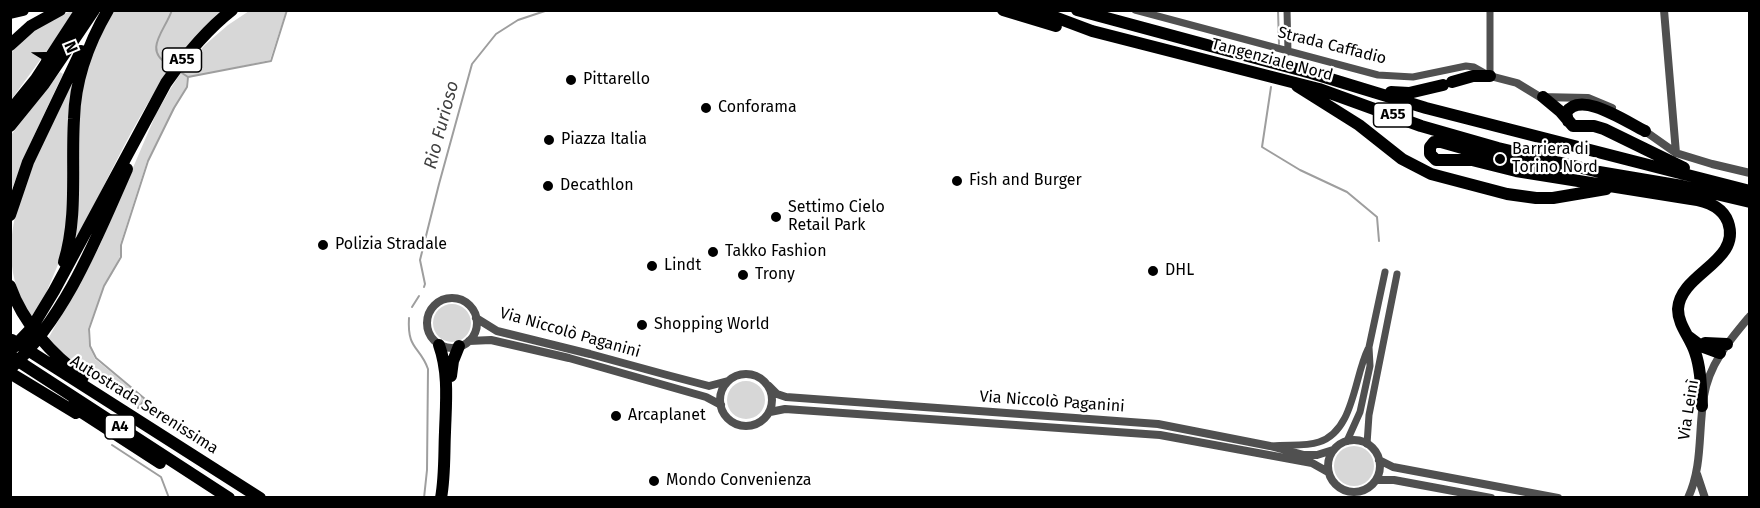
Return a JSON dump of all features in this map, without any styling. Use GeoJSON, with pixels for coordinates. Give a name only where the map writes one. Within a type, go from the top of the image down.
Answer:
{"type":"FeatureCollection","features":[{"type":"Feature","properties":{"kind":"highway"},"geometry":{"type":"LineString","coordinates":[[10,13],[23,10]]}},
{"type":"Feature","properties":{"kind":"highway"},"geometry":{"type":"LineString","coordinates":[[10,45],[31,26],[60,10]]}},
{"type":"Feature","properties":{"kind":"highway"},"geometry":{"type":"LineString","coordinates":[[10,215],[28,162],[102,10]]}},
{"type":"Feature","properties":{"kind":"highway"},"geometry":{"type":"LineString","coordinates":[[10,351],[45,319],[71,233],[77,88],[90,45],[108,10]]}},
{"type":"Feature","properties":{"kind":"highway","name":"A55"},"geometry":{"type":"LineString","coordinates":[[10,369],[36,341],[45,319],[91,251],[134,154],[145,120],[166,83],[184,57],[232,10]]}},
{"type":"Feature","properties":{"kind":"highway","name":"A55"},"geometry":{"type":"LineString","coordinates":[[1003,10],[1058,26],[1092,31]]}},
{"type":"Feature","properties":{"kind":"highway","name":"Tangenziale Nord"},"geometry":{"type":"LineString","coordinates":[[1036,10],[1092,31],[1289,80],[1452,136],[1599,172]]}},
{"type":"Feature","properties":{"kind":"highway","name":"Tangenziale Nord"},"geometry":{"type":"LineString","coordinates":[[1077,10],[1311,73],[1401,101],[1707,180]]}},
{"type":"Feature","properties":{"kind":"highway","name":"A55"},"geometry":{"type":"LineString","coordinates":[[1095,10],[1135,26]]}},
{"type":"Feature","properties":{"kind":"highway"},"geometry":{"type":"LineString","coordinates":[[10,126],[44,84],[94,11]]}},
{"type":"Feature","properties":{"kind":"highway"},"geometry":{"type":"LineString","coordinates":[[10,111],[36,79],[80,12]]}},
{"type":"Feature","properties":{"kind":"highway"},"geometry":{"type":"LineString","coordinates":[[1311,73],[1396,93],[1409,93],[1473,76],[1490,76]]}},
{"type":"Feature","properties":{"kind":"highway"},"geometry":{"type":"LineString","coordinates":[[1289,80],[1359,125],[1402,159],[1431,174],[1507,194],[1536,198],[1623,189]]}},
{"type":"Feature","properties":{"kind":"highway"},"geometry":{"type":"LineString","coordinates":[[1543,97],[1575,127],[1594,126],[1604,129],[1707,180],[1749,191]]}},
{"type":"Feature","properties":{"kind":"highway"},"geometry":{"type":"LineString","coordinates":[[1568,121],[1566,113],[1569,108],[1586,105],[1609,112],[1645,131]]}},
{"type":"Feature","properties":{"kind":"highway"},"geometry":{"type":"LineString","coordinates":[[1389,114],[1436,142],[1527,166],[1599,172],[1682,186],[1749,202]]}},
{"type":"Feature","properties":{"kind":"highway"},"geometry":{"type":"LineString","coordinates":[[54,291],[145,120]]}},
{"type":"Feature","properties":{"kind":"highway"},"geometry":{"type":"LineString","coordinates":[[1436,142],[1431,144],[1429,151],[1436,160],[1472,160],[1516,171],[1708,203],[1720,210],[1728,223],[1730,238],[1723,253],[1689,285],[1678,305],[1680,321],[1693,340],[1701,346],[1723,348]]}},
{"type":"Feature","properties":{"kind":"highway","name":"A4"},"geometry":{"type":"LineString","coordinates":[[10,286],[27,320],[50,348],[79,375],[151,423],[170,441]]}},
{"type":"Feature","properties":{"kind":"highway","name":"Autostrada Serenissima"},"geometry":{"type":"LineString","coordinates":[[10,340],[260,498]]}},
{"type":"Feature","properties":{"kind":"highway"},"geometry":{"type":"LineString","coordinates":[[1693,340],[1702,406]]}},
{"type":"Feature","properties":{"kind":"highway"},"geometry":{"type":"LineString","coordinates":[[447,498],[452,367],[464,344]]}},
{"type":"Feature","properties":{"kind":"highway"},"geometry":{"type":"LineString","coordinates":[[440,345],[446,377],[444,474],[441,498]]}},
{"type":"Feature","properties":{"kind":"highway","name":"Autostrada Serenissima"},"geometry":{"type":"LineString","coordinates":[[10,356],[229,498]]}},
{"type":"Feature","properties":{"kind":"highway"},"geometry":{"type":"LineString","coordinates":[[10,369],[213,498]]}},
{"type":"Feature","properties":{"kind":"street","name":"Strada Caffadio"},"geometry":{"type":"LineString","coordinates":[[1135,10],[1288,52],[1398,78],[1421,76],[1466,66],[1474,67],[1490,76],[1517,83],[1543,97],[1596,100],[1622,114],[1676,153],[1749,172]]}},
{"type":"Feature","properties":{"kind":"street"},"geometry":{"type":"LineString","coordinates":[[1287,10],[1288,52]]}},
{"type":"Feature","properties":{"kind":"street"},"geometry":{"type":"LineString","coordinates":[[1490,10],[1490,76]]}},
{"type":"Feature","properties":{"kind":"street"},"geometry":{"type":"LineString","coordinates":[[1664,10],[1676,153]]}},
{"type":"Feature","properties":{"kind":"street"},"geometry":{"type":"LineString","coordinates":[[1270,446],[1303,446],[1321,442],[1335,433],[1346,417],[1361,363],[1369,346],[1384,272]]}},
{"type":"Feature","properties":{"kind":"street"},"geometry":{"type":"LineString","coordinates":[[1367,444],[1369,415],[1397,274]]}},
{"type":"Feature","properties":{"kind":"street"},"geometry":{"type":"LineString","coordinates":[[448,298],[463,301],[469,305],[476,318],[476,326],[474,334],[464,344],[447,347],[433,340],[427,326],[429,312],[436,303],[448,298]]}},
{"type":"Feature","properties":{"kind":"street","name":"Via Leinì"},"geometry":{"type":"LineString","coordinates":[[1688,498],[1697,474],[1702,406],[1708,378],[1723,348],[1749,316]]}},
{"type":"Feature","properties":{"kind":"street","name":"Via Niccolò Paganini"},"geometry":{"type":"LineString","coordinates":[[476,318],[497,331],[709,386],[728,381]]}},
{"type":"Feature","properties":{"kind":"street","name":"Via Niccolò Paganini"},"geometry":{"type":"LineString","coordinates":[[464,344],[491,340],[580,361],[706,398],[721,405]]}},
{"type":"Feature","properties":{"kind":"street"},"geometry":{"type":"LineString","coordinates":[[1347,441],[1360,412],[1370,366],[1369,346]]}},
{"type":"Feature","properties":{"kind":"street"},"geometry":{"type":"LineString","coordinates":[[753,375],[759,377],[768,386],[772,394],[770,412],[757,424],[743,426],[728,419],[721,405],[723,388],[728,381],[735,376],[753,375]]}},
{"type":"Feature","properties":{"kind":"street","name":"Via Niccolò Paganini"},"geometry":{"type":"LineString","coordinates":[[768,386],[777,394],[786,397],[1158,424],[1304,455],[1317,455],[1333,450]]}},
{"type":"Feature","properties":{"kind":"street","name":"Via Niccolò Paganini"},"geometry":{"type":"LineString","coordinates":[[770,412],[785,409],[1160,435],[1312,463],[1328,472]]}},
{"type":"Feature","properties":{"kind":"street"},"geometry":{"type":"LineString","coordinates":[[1354,440],[1367,444],[1379,460],[1376,480],[1370,486],[1354,492],[1338,486],[1328,472],[1333,450],[1347,441],[1354,440]]}},
{"type":"Feature","properties":{"kind":"street"},"geometry":{"type":"LineString","coordinates":[[1379,460],[1394,467],[1558,498]]}},
{"type":"Feature","properties":{"kind":"street","name":"Via Leinì"},"geometry":{"type":"LineString","coordinates":[[1697,474],[1705,498]]}},
{"type":"Feature","properties":{"kind":"street"},"geometry":{"type":"LineString","coordinates":[[1376,480],[1394,480],[1491,498]]}},
{"type":"Feature","properties":{"kind":"shaded area"},"geometry":{"type":"Polygon","coordinates":[[[74,11],[11,100],[11,53],[39,27],[56,17],[74,11]]]}},
{"type":"Feature","properties":{"kind":"shaded area"},"geometry":{"type":"Polygon","coordinates":[[[111,11],[223,11],[199,33],[158,87],[140,116],[78,237],[76,236],[77,122],[82,79],[111,11]]]}},
{"type":"Feature","properties":{"kind":"shaded area"},"geometry":{"type":"Polygon","coordinates":[[[249,11],[286,11],[270,60],[187,78],[186,87],[147,161],[120,245],[120,256],[104,286],[88,329],[89,346],[95,359],[144,399],[138,407],[77,366],[48,339],[99,247],[156,114],[171,88],[186,65],[206,44],[249,11]]]}},
{"type":"Feature","properties":{"kind":"shaded area"},"geometry":{"type":"Polygon","coordinates":[[[60,72],[63,74],[29,146],[11,191],[11,135],[60,72]]]}},
{"type":"Feature","properties":{"kind":"shaded area"},"geometry":{"type":"Polygon","coordinates":[[[72,81],[69,206],[64,250],[44,298],[31,317],[19,293],[13,273],[12,242],[15,219],[30,170],[72,81]]]}},
{"type":"Feature","properties":{"kind":"shaded area"},"geometry":{"type":"Polygon","coordinates":[[[452,304],[466,309],[471,323],[466,337],[452,342],[438,337],[433,323],[438,309],[452,304]]]}},
{"type":"Feature","properties":{"kind":"shaded area"},"geometry":{"type":"Polygon","coordinates":[[[746,381],[759,387],[765,400],[759,413],[746,419],[733,413],[727,400],[733,387],[746,381]]]}},
{"type":"Feature","properties":{"kind":"shaded area"},"geometry":{"type":"Polygon","coordinates":[[[1354,446],[1368,452],[1374,466],[1368,480],[1354,486],[1340,480],[1334,466],[1340,452],[1354,446]]]}},
{"type":"Feature","properties":{"kind":"waterway"},"geometry":{"type":"LineString","coordinates":[[169,65],[161,59],[156,47],[172,10]]}},
{"type":"Feature","properties":{"kind":"waterway"},"geometry":{"type":"LineString","coordinates":[[188,77],[271,61],[287,10]]}},
{"type":"Feature","properties":{"kind":"waterway","name":"Rio Furioso"},"geometry":{"type":"LineString","coordinates":[[424,287],[420,260],[472,64],[496,34],[518,20],[548,10]]}},
{"type":"Feature","properties":{"kind":"waterway"},"geometry":{"type":"LineString","coordinates":[[1278,10],[1279,44]]}},
{"type":"Feature","properties":{"kind":"waterway"},"geometry":{"type":"LineString","coordinates":[[138,408],[145,399],[96,358],[90,346],[89,329],[104,286],[121,257],[121,245],[148,161],[187,87],[188,77],[182,73]]}},
{"type":"Feature","properties":{"kind":"waterway"},"geometry":{"type":"LineString","coordinates":[[1271,87],[1262,147],[1300,170],[1347,192],[1377,217],[1379,241]]}},
{"type":"Feature","properties":{"kind":"waterway","name":"Rio Furioso"},"geometry":{"type":"LineString","coordinates":[[412,307],[419,296]]}},
{"type":"Feature","properties":{"kind":"waterway","name":"Rio Furioso"},"geometry":{"type":"LineString","coordinates":[[409,318],[412,342],[428,369],[427,470],[424,498]]}},
{"type":"Feature","properties":{"kind":"waterway"},"geometry":{"type":"LineString","coordinates":[[112,445],[161,477],[169,498]]}},
{"type":"Feature","properties":{"kind":"place","name":"Pittarello"},"geometry":{"type":"Point","coordinates":[571,80]}},
{"type":"Feature","properties":{"kind":"place","name":"Conforama"},"geometry":{"type":"Point","coordinates":[706,108]}},
{"type":"Feature","properties":{"kind":"place","name":"Piazza Italia"},"geometry":{"type":"Point","coordinates":[549,140]}},
{"type":"Feature","properties":{"kind":"place","name":"Barriera di Torino Nord"},"geometry":{"type":"Point","coordinates":[1500,159]}},
{"type":"Feature","properties":{"kind":"place","name":"Fish and Burger"},"geometry":{"type":"Point","coordinates":[957,181]}},
{"type":"Feature","properties":{"kind":"place","name":"Decathlon"},"geometry":{"type":"Point","coordinates":[548,186]}},
{"type":"Feature","properties":{"kind":"place","name":"Settimo Cielo Retail Park"},"geometry":{"type":"Point","coordinates":[776,217]}},
{"type":"Feature","properties":{"kind":"place","name":"Polizia Stradale"},"geometry":{"type":"Point","coordinates":[323,245]}},
{"type":"Feature","properties":{"kind":"place","name":"Takko Fashion"},"geometry":{"type":"Point","coordinates":[713,252]}},
{"type":"Feature","properties":{"kind":"place","name":"Lindt"},"geometry":{"type":"Point","coordinates":[652,266]}},
{"type":"Feature","properties":{"kind":"place","name":"DHL"},"geometry":{"type":"Point","coordinates":[1153,271]}},
{"type":"Feature","properties":{"kind":"place","name":"Trony"},"geometry":{"type":"Point","coordinates":[743,275]}},
{"type":"Feature","properties":{"kind":"place","name":"Shopping World"},"geometry":{"type":"Point","coordinates":[642,325]}},
{"type":"Feature","properties":{"kind":"place","name":"Arcaplanet"},"geometry":{"type":"Point","coordinates":[616,416]}},
{"type":"Feature","properties":{"kind":"place","name":"Mondo Convenienza"},"geometry":{"type":"Point","coordinates":[654,481]}}]}
